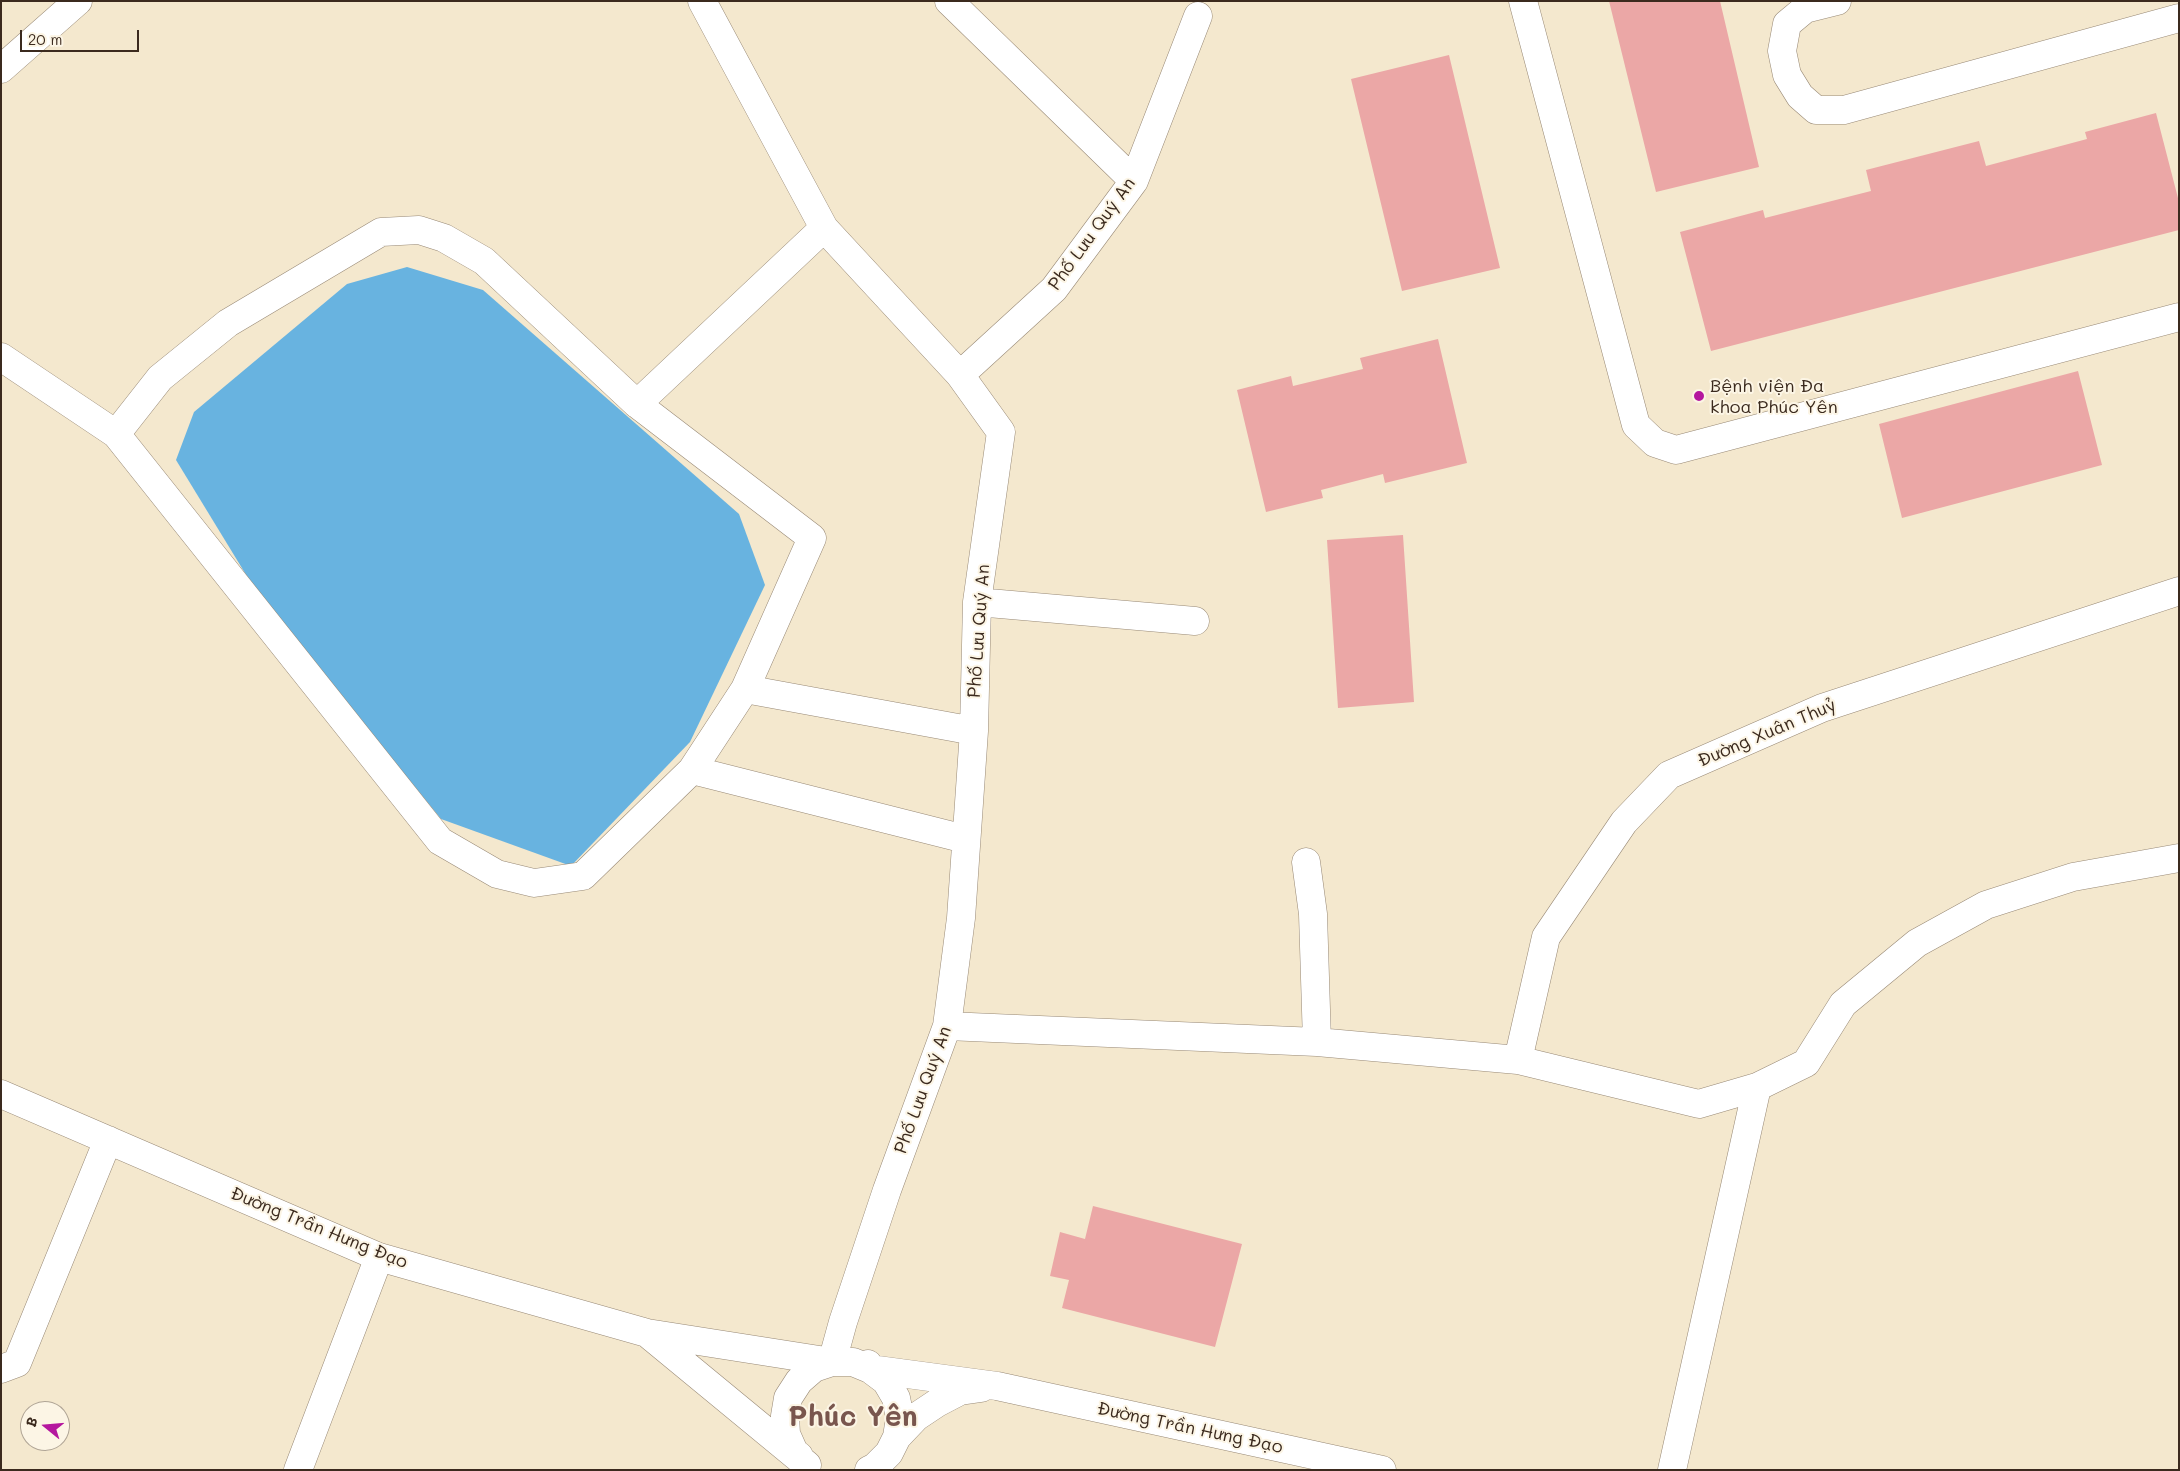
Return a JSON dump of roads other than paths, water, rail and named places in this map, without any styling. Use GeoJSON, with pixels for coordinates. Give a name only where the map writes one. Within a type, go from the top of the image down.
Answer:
{"type":"FeatureCollection","features":[{"type":"Feature","properties":{"kind":"street"},"geometry":{"type":"LineString","coordinates":[[1,69],[78,1]]}},
{"type":"Feature","properties":{"kind":"street"},"geometry":{"type":"LineString","coordinates":[[702,1],[824,228],[960,375]]}},
{"type":"Feature","properties":{"kind":"street"},"geometry":{"type":"LineString","coordinates":[[949,1],[1134,181]]}},
{"type":"Feature","properties":{"kind":"street"},"geometry":{"type":"LineString","coordinates":[[1523,1],[1636,425],[1655,443],[1676,450],[2179,316]]}},
{"type":"Feature","properties":{"kind":"street"},"geometry":{"type":"LineString","coordinates":[[1837,1],[1805,9],[1787,24],[1782,51],[1787,75],[1800,96],[1816,110],[1844,110],[2179,18]]}},
{"type":"Feature","properties":{"kind":"street","name":"Phố Lưu Quý An"},"geometry":{"type":"LineString","coordinates":[[832,1362],[843,1322],[890,1181],[947,1026],[961,918],[974,731],[977,602],[1001,432],[960,375],[1054,289],[1134,181],[1198,16]]}},
{"type":"Feature","properties":{"kind":"street"},"geometry":{"type":"LineString","coordinates":[[637,404],[824,228]]}},
{"type":"Feature","properties":{"kind":"street"},"geometry":{"type":"LineString","coordinates":[[1,357],[116,434],[440,841],[497,874],[534,883],[583,876],[692,770],[745,689],[812,538],[637,404],[484,261],[444,238],[419,230],[381,232],[228,324],[160,378],[116,434]]}},
{"type":"Feature","properties":{"kind":"street","name":"Đường Xuân Thuỷ"},"geometry":{"type":"LineString","coordinates":[[1518,1060],[1546,937],[1624,822],[1669,775],[1822,708],[2179,591]]}},
{"type":"Feature","properties":{"kind":"street"},"geometry":{"type":"LineString","coordinates":[[977,602],[1195,620]]}},
{"type":"Feature","properties":{"kind":"street"},"geometry":{"type":"LineString","coordinates":[[745,689],[974,731]]}},
{"type":"Feature","properties":{"kind":"street"},"geometry":{"type":"LineString","coordinates":[[692,770],[965,839]]}},
{"type":"Feature","properties":{"kind":"street"},"geometry":{"type":"LineString","coordinates":[[947,1026],[1317,1042],[1518,1060],[1699,1104],[1756,1087],[1806,1063],[1843,1004],[1917,943],[1986,905],[2073,877],[2179,858]]}},
{"type":"Feature","properties":{"kind":"street"},"geometry":{"type":"LineString","coordinates":[[1306,862],[1313,914],[1317,1042]]}},
{"type":"Feature","properties":{"kind":"street"},"geometry":{"type":"LineString","coordinates":[[1672,1470],[1756,1087]]}},
{"type":"Feature","properties":{"kind":"street","name":"Đường Trần Hưng Đạo"},"geometry":{"type":"LineString","coordinates":[[1,1094],[379,1257],[647,1333],[832,1362],[853,1362],[870,1369],[997,1386],[1382,1470]]}},
{"type":"Feature","properties":{"kind":"street"},"geometry":{"type":"LineString","coordinates":[[1,1369],[16,1363],[108,1140]]}},
{"type":"Feature","properties":{"kind":"street"},"geometry":{"type":"LineString","coordinates":[[298,1470],[379,1257]]}},
{"type":"Feature","properties":{"kind":"street"},"geometry":{"type":"LineString","coordinates":[[843,1322],[870,1369],[886,1381],[896,1398],[900,1418],[886,1458]]}},
{"type":"Feature","properties":{"kind":"street"},"geometry":{"type":"LineString","coordinates":[[647,1333],[811,1467]]}},
{"type":"Feature","properties":{"kind":"street"},"geometry":{"type":"LineString","coordinates":[[811,1467],[794,1452],[786,1434],[785,1416],[788,1398],[799,1381],[814,1368],[832,1362]]}},
{"type":"Feature","properties":{"kind":"street"},"geometry":{"type":"LineString","coordinates":[[886,1458],[916,1417],[937,1403],[960,1391],[997,1386]]}},
{"type":"Feature","properties":{"kind":"water"},"geometry":{"type":"Polygon","coordinates":[[[407,267],[483,290],[739,514],[765,585],[690,742],[571,866],[441,819],[259,596],[176,460],[194,412],[347,284],[407,267]]]}},
{"type":"Feature","properties":{"kind":"place","name":"Bệnh viện Đa khoa Phúc Yên"},"geometry":{"type":"Point","coordinates":[1699,396]}},
{"type":"Feature","properties":{"kind":"district","name":"Phúc Yên"},"geometry":{"type":"Point","coordinates":[853,1417]}}]}
